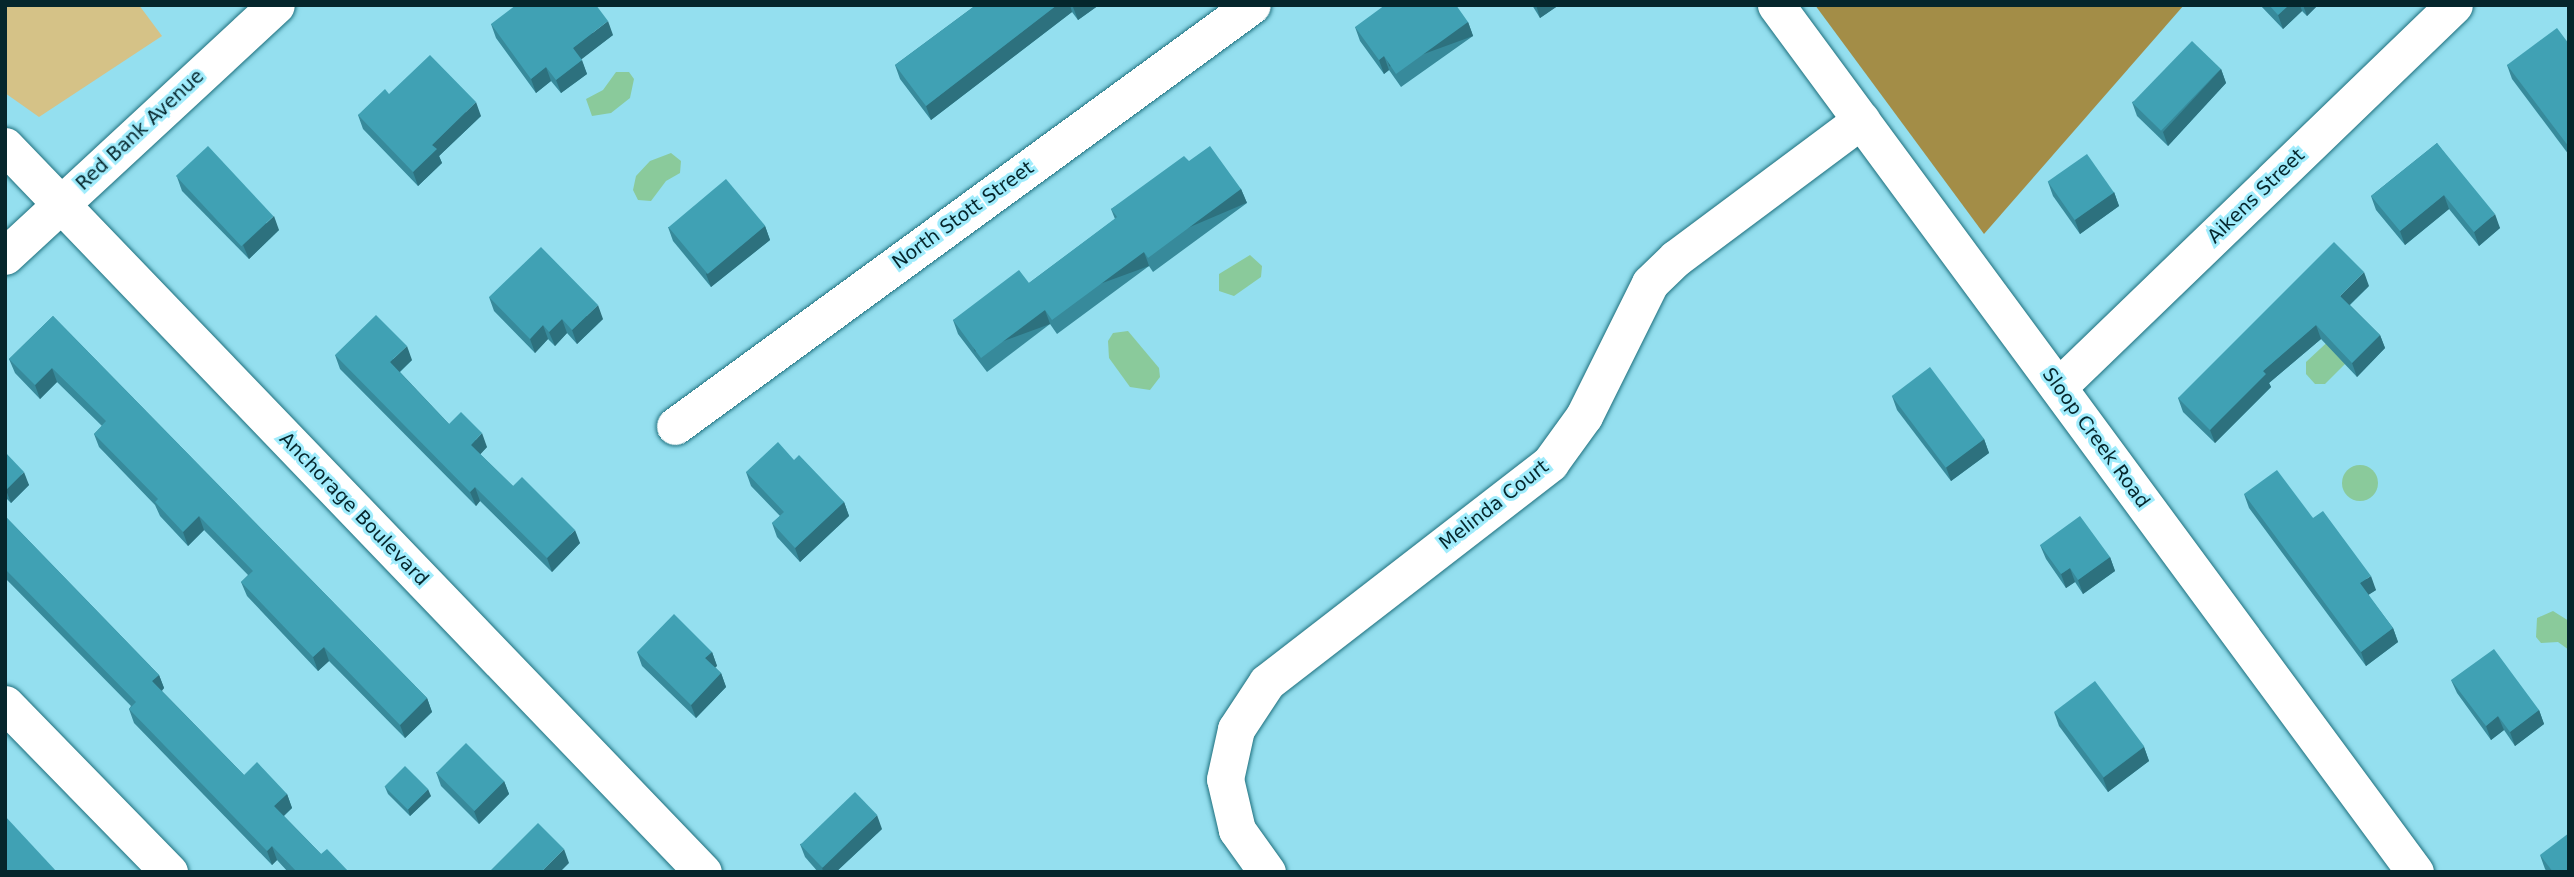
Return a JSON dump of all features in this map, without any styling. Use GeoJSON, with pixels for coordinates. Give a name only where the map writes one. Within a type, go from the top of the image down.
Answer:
{"type":"FeatureCollection","features":[{"type":"Feature","properties":{"kind":"street","name":"Red Bank Avenue"},"geometry":{"type":"LineString","coordinates":[[5,256],[276,5]]}},
{"type":"Feature","properties":{"kind":"street","name":"North Stott Street"},"geometry":{"type":"LineString","coordinates":[[675,426],[1252,5]]}},
{"type":"Feature","properties":{"kind":"street","name":"Sloop Creek Road"},"geometry":{"type":"LineString","coordinates":[[1776,5],[2415,872]]}},
{"type":"Feature","properties":{"kind":"street","name":"Aikens Street"},"geometry":{"type":"LineString","coordinates":[[2058,387],[2454,5]]}},
{"type":"Feature","properties":{"kind":"street","name":"Melinda Court"},"geometry":{"type":"LineString","coordinates":[[1268,872],[1237,830],[1225,779],[1236,729],[1267,682],[1550,463],[1584,416],[1650,283],[1676,258],[1861,120]]}},
{"type":"Feature","properties":{"kind":"street","name":"Anchorage Boulevard"},"geometry":{"type":"LineString","coordinates":[[5,146],[689,867]]}},
{"type":"Feature","properties":{"kind":"street"},"geometry":{"type":"LineString","coordinates":[[5,704],[169,872]]}},
{"type":"Feature","properties":{"kind":"shaded area"},"geometry":{"type":"Polygon","coordinates":[[[5,5],[139,5],[162,36],[39,117],[5,93],[5,5]]]}},
{"type":"Feature","properties":{"kind":"shaded area"},"geometry":{"type":"Polygon","coordinates":[[[1815,5],[2184,5],[1984,234],[1815,5]]]}},
{"type":"Feature","properties":{"kind":"shaded area"},"geometry":{"type":"Polygon","coordinates":[[[616,72],[629,72],[634,79],[630,98],[611,113],[592,116],[586,99],[603,90],[616,72]]]}},
{"type":"Feature","properties":{"kind":"shaded area"},"geometry":{"type":"Polygon","coordinates":[[[671,153],[681,161],[680,173],[666,181],[651,201],[638,200],[633,190],[636,176],[650,161],[671,153]]]}},
{"type":"Feature","properties":{"kind":"shaded area"},"geometry":{"type":"Polygon","coordinates":[[[1250,255],[1262,266],[1261,277],[1234,296],[1219,291],[1219,274],[1250,255]]]}},
{"type":"Feature","properties":{"kind":"shaded area"},"geometry":{"type":"Polygon","coordinates":[[[1128,331],[1159,368],[1160,377],[1150,390],[1130,387],[1109,358],[1108,341],[1113,333],[1128,331]]]}},
{"type":"Feature","properties":{"kind":"shaded area"},"geometry":{"type":"Polygon","coordinates":[[[2335,335],[2355,354],[2325,384],[2315,384],[2306,374],[2306,362],[2335,335]]]}},
{"type":"Feature","properties":{"kind":"shaded area"},"geometry":{"type":"Polygon","coordinates":[[[2360,465],[2373,470],[2378,483],[2373,496],[2360,501],[2347,496],[2342,483],[2347,470],[2360,465]]]}},
{"type":"Feature","properties":{"kind":"shaded area"},"geometry":{"type":"Polygon","coordinates":[[[2553,611],[2569,621],[2569,650],[2558,642],[2541,643],[2536,637],[2537,618],[2553,611]]]}},
{"type":"Feature","properties":{"kind":"building"},"geometry":{"type":"Polygon","coordinates":[[[516,5],[596,5],[608,21],[573,48],[582,60],[556,80],[546,67],[531,79],[491,24],[516,5]]]}},
{"type":"Feature","properties":{"kind":"building"},"geometry":{"type":"Polygon","coordinates":[[[976,5],[1057,5],[926,106],[895,65],[976,5]]]}},
{"type":"Feature","properties":{"kind":"building"},"geometry":{"type":"Polygon","coordinates":[[[1385,5],[1456,5],[1468,22],[1396,74],[1384,56],[1379,60],[1355,27],[1385,5]]]}},
{"type":"Feature","properties":{"kind":"building"},"geometry":{"type":"Polygon","coordinates":[[[2269,5],[2289,5],[2278,15],[2269,5]]]}},
{"type":"Feature","properties":{"kind":"building"},"geometry":{"type":"Polygon","coordinates":[[[2557,28],[2569,44],[2569,147],[2507,65],[2557,28]]]}},
{"type":"Feature","properties":{"kind":"building"},"geometry":{"type":"Polygon","coordinates":[[[2192,41],[2221,69],[2161,131],[2132,103],[2192,41]]]}},
{"type":"Feature","properties":{"kind":"building"},"geometry":{"type":"Polygon","coordinates":[[[430,55],[476,102],[432,145],[437,149],[413,172],[358,115],[385,89],[389,94],[430,55]]]}},
{"type":"Feature","properties":{"kind":"building"},"geometry":{"type":"Polygon","coordinates":[[[2437,143],[2495,214],[2474,232],[2444,195],[2400,231],[2371,196],[2437,143]]]}},
{"type":"Feature","properties":{"kind":"building"},"geometry":{"type":"Polygon","coordinates":[[[208,146],[273,216],[241,246],[176,176],[208,146]]]}},
{"type":"Feature","properties":{"kind":"building"},"geometry":{"type":"Polygon","coordinates":[[[1210,146],[1241,189],[1148,258],[1144,252],[1052,320],[1045,310],[981,358],[953,320],[1019,270],[1029,283],[1117,217],[1111,209],[1184,156],[1189,161],[1210,146]]]}},
{"type":"Feature","properties":{"kind":"building"},"geometry":{"type":"Polygon","coordinates":[[[2087,154],[2114,193],[2075,220],[2048,182],[2087,154]]]}},
{"type":"Feature","properties":{"kind":"building"},"geometry":{"type":"Polygon","coordinates":[[[726,179],[765,226],[708,274],[669,227],[726,179]]]}},
{"type":"Feature","properties":{"kind":"building"},"geometry":{"type":"Polygon","coordinates":[[[2334,242],[2364,272],[2340,296],[2380,335],[2352,363],[2316,325],[2263,371],[2266,374],[2210,430],[2178,398],[2334,242]]]}},
{"type":"Feature","properties":{"kind":"building"},"geometry":{"type":"Polygon","coordinates":[[[541,247],[598,305],[572,330],[562,319],[549,332],[543,325],[530,339],[489,297],[541,247]]]}},
{"type":"Feature","properties":{"kind":"building"},"geometry":{"type":"Polygon","coordinates":[[[376,315],[407,346],[390,362],[449,424],[461,412],[482,433],[471,445],[513,486],[522,477],[575,530],[547,558],[475,487],[470,492],[335,355],[376,315]]]}},
{"type":"Feature","properties":{"kind":"building"},"geometry":{"type":"Polygon","coordinates":[[[53,316],[427,698],[400,725],[324,647],[313,657],[241,582],[253,571],[199,516],[183,532],[155,502],[158,499],[94,434],[106,421],[52,368],[35,385],[9,359],[53,316]]]}},
{"type":"Feature","properties":{"kind":"building"},"geometry":{"type":"Polygon","coordinates":[[[1930,367],[1984,439],[1946,468],[1892,396],[1930,367]]]}},
{"type":"Feature","properties":{"kind":"building"},"geometry":{"type":"Polygon","coordinates":[[[778,442],[794,460],[799,455],[844,502],[795,548],[772,523],[784,512],[746,472],[778,442]]]}},
{"type":"Feature","properties":{"kind":"building"},"geometry":{"type":"Polygon","coordinates":[[[5,452],[24,472],[6,490],[5,489],[5,452]]]}},
{"type":"Feature","properties":{"kind":"building"},"geometry":{"type":"Polygon","coordinates":[[[2277,470],[2313,518],[2323,511],[2371,576],[2360,583],[2393,628],[2361,652],[2244,494],[2277,470]]]}},
{"type":"Feature","properties":{"kind":"building"},"geometry":{"type":"Polygon","coordinates":[[[5,516],[159,675],[152,681],[244,775],[257,762],[287,794],[274,806],[321,854],[327,849],[349,872],[297,872],[272,846],[267,851],[129,709],[136,702],[5,569],[5,516]]]}},
{"type":"Feature","properties":{"kind":"building"},"geometry":{"type":"Polygon","coordinates":[[[2080,516],[2110,557],[2078,580],[2070,568],[2061,574],[2040,545],[2080,516]]]}},
{"type":"Feature","properties":{"kind":"building"},"geometry":{"type":"Polygon","coordinates":[[[674,614],[712,652],[705,658],[721,673],[691,705],[637,652],[674,614]]]}},
{"type":"Feature","properties":{"kind":"building"},"geometry":{"type":"Polygon","coordinates":[[[2494,649],[2539,710],[2510,732],[2498,716],[2486,726],[2451,680],[2494,649]]]}},
{"type":"Feature","properties":{"kind":"building"},"geometry":{"type":"Polygon","coordinates":[[[2095,681],[2144,746],[2104,777],[2054,712],[2095,681]]]}},
{"type":"Feature","properties":{"kind":"building"},"geometry":{"type":"Polygon","coordinates":[[[466,743],[504,781],[474,811],[436,773],[466,743]]]}},
{"type":"Feature","properties":{"kind":"building"},"geometry":{"type":"Polygon","coordinates":[[[405,766],[428,789],[408,810],[384,787],[405,766]]]}},
{"type":"Feature","properties":{"kind":"building"},"geometry":{"type":"Polygon","coordinates":[[[855,792],[877,815],[823,868],[800,845],[855,792]]]}},
{"type":"Feature","properties":{"kind":"building"},"geometry":{"type":"Polygon","coordinates":[[[5,816],[57,872],[5,871],[5,816]]]}},
{"type":"Feature","properties":{"kind":"building"},"geometry":{"type":"Polygon","coordinates":[[[538,823],[564,849],[541,872],[489,872],[538,823]]]}},
{"type":"Feature","properties":{"kind":"building"},"geometry":{"type":"Polygon","coordinates":[[[2569,833],[2569,872],[2553,872],[2540,855],[2569,833]]]}}]}
